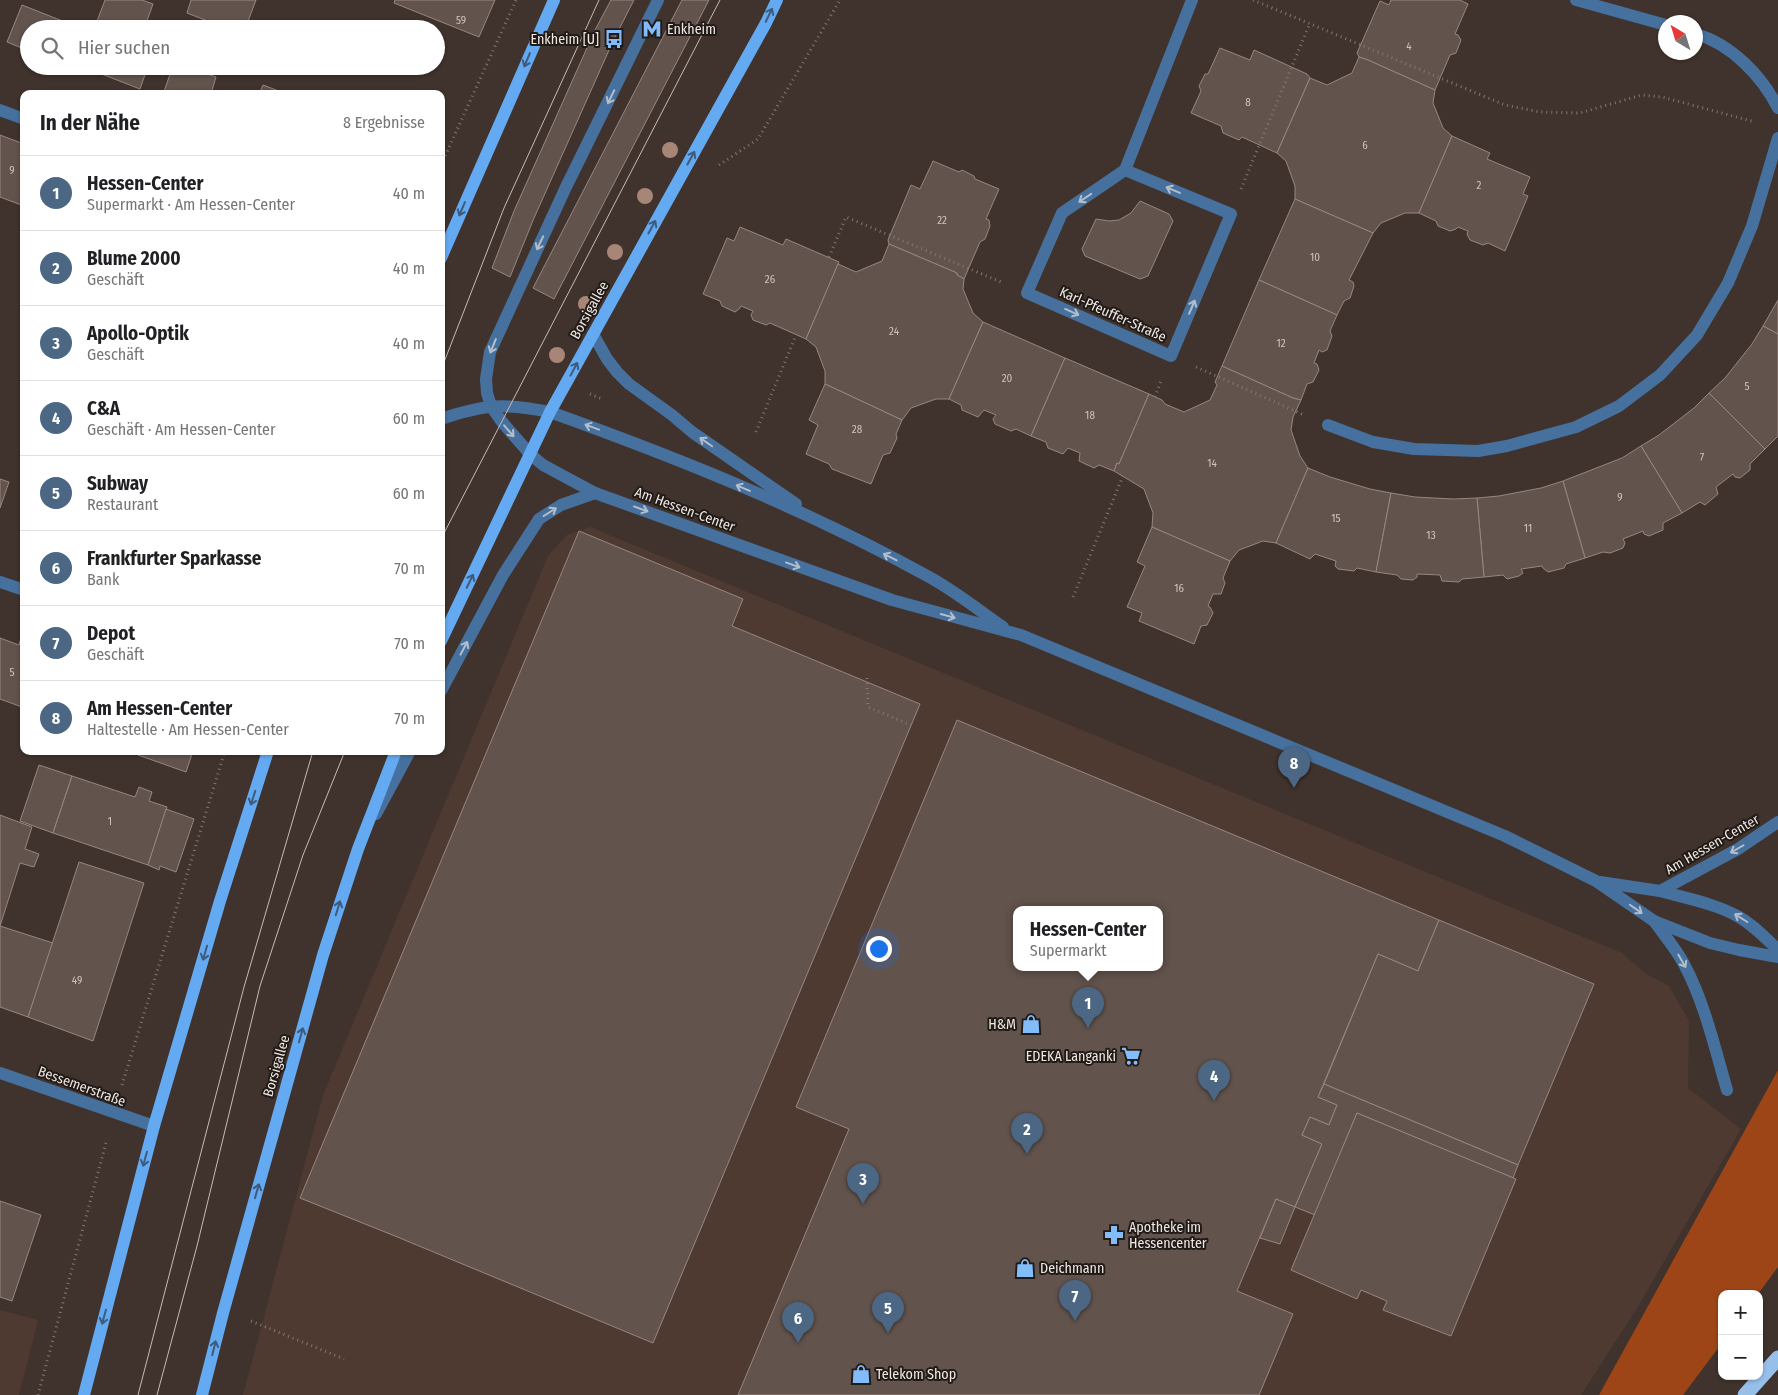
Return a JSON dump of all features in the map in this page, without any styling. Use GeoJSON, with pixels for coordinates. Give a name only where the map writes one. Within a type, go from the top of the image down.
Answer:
{"type":"FeatureCollection","features":[{"type":"Feature","properties":{"kind":"highway"},"geometry":{"type":"LineString","coordinates":[[1745,1395],[1778,1358]]}},
{"type":"Feature","properties":{"kind":"main road"},"geometry":{"type":"LineString","coordinates":[[445,249],[554,0]]}},
{"type":"Feature","properties":{"kind":"main road","name":"Borsigallee"},"geometry":{"type":"LineString","coordinates":[[445,633],[550,412],[777,0]]}},
{"type":"Feature","properties":{"kind":"main road"},"geometry":{"type":"LineString","coordinates":[[84,1395],[154,1126],[220,901],[267,755]]}},
{"type":"Feature","properties":{"kind":"main road","name":"Borsigallee"},"geometry":{"type":"LineString","coordinates":[[202,1395],[323,954],[358,850],[394,755]]}},
{"type":"Feature","properties":{"kind":"street"},"geometry":{"type":"LineString","coordinates":[[491,406],[487,393],[486,379],[490,352],[566,188],[658,0]]}},
{"type":"Feature","properties":{"kind":"street"},"geometry":{"type":"LineString","coordinates":[[1027,293],[1062,213],[1125,170],[1192,0]]}},
{"type":"Feature","properties":{"kind":"street"},"geometry":{"type":"LineString","coordinates":[[1576,0],[1658,23]]}},
{"type":"Feature","properties":{"kind":"street"},"geometry":{"type":"LineString","coordinates":[[1703,36],[1736,56],[1766,86],[1778,108]]}},
{"type":"Feature","properties":{"kind":"street"},"geometry":{"type":"LineString","coordinates":[[0,110],[20,118]]}},
{"type":"Feature","properties":{"kind":"street"},"geometry":{"type":"LineString","coordinates":[[1328,425],[1373,442],[1414,450],[1478,451],[1507,446],[1576,427],[1619,406],[1660,375],[1697,335],[1723,290],[1752,226],[1778,138]]}},
{"type":"Feature","properties":{"kind":"street"},"geometry":{"type":"LineString","coordinates":[[1125,170],[1231,214]]}},
{"type":"Feature","properties":{"kind":"street","name":"Karl-Pfeuffer-Straße"},"geometry":{"type":"LineString","coordinates":[[1027,293],[1171,356],[1231,214]]}},
{"type":"Feature","properties":{"kind":"street","name":"Am Hessen-Center"},"geometry":{"type":"LineString","coordinates":[[593,334],[607,359],[630,384],[692,432],[818,520]]}},
{"type":"Feature","properties":{"kind":"street","name":"Am Hessen-Center"},"geometry":{"type":"LineString","coordinates":[[445,418],[476,408],[510,405],[550,412],[657,451],[818,520],[933,579],[1012,633]]}},
{"type":"Feature","properties":{"kind":"street","name":"Am Hessen-Center"},"geometry":{"type":"LineString","coordinates":[[491,406],[502,422],[530,454],[556,474],[595,493],[892,600],[1030,639],[1505,836],[1596,881],[1654,922],[1710,943],[1778,957]]}},
{"type":"Feature","properties":{"kind":"street"},"geometry":{"type":"LineString","coordinates":[[445,684],[503,575],[539,519],[561,505],[595,493]]}},
{"type":"Feature","properties":{"kind":"street"},"geometry":{"type":"LineString","coordinates":[[0,582],[20,589]]}},
{"type":"Feature","properties":{"kind":"street"},"geometry":{"type":"LineString","coordinates":[[358,850],[408,755]]}},
{"type":"Feature","properties":{"kind":"street","name":"Am Hessen-Center"},"geometry":{"type":"LineString","coordinates":[[1660,891],[1738,849],[1778,822]]}},
{"type":"Feature","properties":{"kind":"street","name":"Am Hessen-Center"},"geometry":{"type":"LineString","coordinates":[[1596,881],[1660,891],[1732,913],[1753,927],[1778,950]]}},
{"type":"Feature","properties":{"kind":"street"},"geometry":{"type":"LineString","coordinates":[[1654,922],[1676,950],[1685,966],[1705,1016],[1727,1090]]}},
{"type":"Feature","properties":{"kind":"street","name":"Bessemerstraße"},"geometry":{"type":"LineString","coordinates":[[0,1073],[154,1126]]}},
{"type":"Feature","properties":{"kind":"path"},"geometry":{"type":"LineString","coordinates":[[445,156],[516,0]]}},
{"type":"Feature","properties":{"kind":"path"},"geometry":{"type":"LineString","coordinates":[[758,139],[840,0]]}},
{"type":"Feature","properties":{"kind":"path"},"geometry":{"type":"LineString","coordinates":[[1253,0],[1505,105],[1521,109],[1540,112],[1580,113],[1642,95],[1662,97],[1759,123]]}},
{"type":"Feature","properties":{"kind":"path"},"geometry":{"type":"LineString","coordinates":[[1231,214],[1310,23]]}},
{"type":"Feature","properties":{"kind":"path"},"geometry":{"type":"LineString","coordinates":[[829,257],[846,217],[1027,293]]}},
{"type":"Feature","properties":{"kind":"path"},"geometry":{"type":"LineString","coordinates":[[756,432],[796,335]]}},
{"type":"Feature","properties":{"kind":"path"},"geometry":{"type":"LineString","coordinates":[[1171,356],[1328,425]]}},
{"type":"Feature","properties":{"kind":"path"},"geometry":{"type":"LineString","coordinates":[[1073,597],[1123,476]]}},
{"type":"Feature","properties":{"kind":"path"},"geometry":{"type":"LineString","coordinates":[[867,678],[868,707],[911,725]]}},
{"type":"Feature","properties":{"kind":"path"},"geometry":{"type":"LineString","coordinates":[[38,1395],[114,1113],[224,755]]}},
{"type":"Feature","properties":{"kind":"path"},"geometry":{"type":"LineString","coordinates":[[251,1321],[344,1359]]}},
{"type":"Feature","properties":{"kind":"shaded area"},"geometry":{"type":"Polygon","coordinates":[[[590,527],[1622,953],[1646,974],[1669,986],[1689,1021],[1688,1088],[1741,1129],[1636,1310],[1581,1395],[243,1395],[323,1095],[548,556],[567,535],[590,527]]]}},
{"type":"Feature","properties":{"kind":"shaded area"},"geometry":{"type":"Polygon","coordinates":[[[1778,1070],[1778,1267],[1761,1290],[1718,1290],[1718,1348],[1683,1395],[1599,1395],[1778,1070]]]}},
{"type":"Feature","properties":{"kind":"shaded area"},"geometry":{"type":"Polygon","coordinates":[[[0,1310],[38,1320],[19,1395],[0,1395],[0,1310]]]}},
{"type":"Feature","properties":{"kind":"building"},"geometry":{"type":"Polygon","coordinates":[[[105,0],[142,0],[153,4],[147,20],[97,20],[105,0]]]}},
{"type":"Feature","properties":{"kind":"building"},"geometry":{"type":"Polygon","coordinates":[[[191,0],[256,0],[248,20],[205,20],[187,13],[191,0]]]}},
{"type":"Feature","properties":{"kind":"building"},"geometry":{"type":"Polygon","coordinates":[[[395,0],[495,0],[479,37],[445,23],[445,20],[436,20],[394,3],[395,0]]]}},
{"type":"Feature","properties":{"kind":"building"},"geometry":{"type":"Polygon","coordinates":[[[611,0],[634,0],[614,39],[534,218],[510,277],[492,268],[514,211],[595,30],[611,0]]]}},
{"type":"Feature","properties":{"kind":"building"},"geometry":{"type":"Polygon","coordinates":[[[682,0],[709,0],[554,299],[533,288],[682,0]]]}},
{"type":"Feature","properties":{"kind":"building"},"geometry":{"type":"Polygon","coordinates":[[[1391,0],[1460,0],[1468,4],[1455,34],[1461,40],[1456,53],[1450,55],[1435,90],[1359,57],[1357,53],[1380,1],[1389,5],[1391,0]]]}},
{"type":"Feature","properties":{"kind":"building"},"geometry":{"type":"Polygon","coordinates":[[[22,5],[60,20],[20,20],[20,47],[7,42],[22,5]]]}},
{"type":"Feature","properties":{"kind":"building"},"geometry":{"type":"Polygon","coordinates":[[[1220,48],[1250,60],[1254,50],[1307,74],[1310,78],[1277,153],[1242,137],[1239,140],[1223,133],[1221,126],[1191,113],[1201,91],[1199,86],[1205,74],[1208,74],[1220,48]]]}},
{"type":"Feature","properties":{"kind":"building"},"geometry":{"type":"Polygon","coordinates":[[[1359,57],[1435,90],[1433,103],[1443,128],[1452,136],[1419,213],[1405,213],[1381,223],[1373,233],[1295,199],[1295,186],[1286,161],[1277,153],[1310,78],[1327,85],[1352,73],[1359,57]]]}},
{"type":"Feature","properties":{"kind":"building"},"geometry":{"type":"Polygon","coordinates":[[[104,75],[145,75],[140,89],[104,75]]]}},
{"type":"Feature","properties":{"kind":"building"},"geometry":{"type":"Polygon","coordinates":[[[170,75],[210,75],[216,77],[212,90],[164,90],[170,75]]]}},
{"type":"Feature","properties":{"kind":"building"},"geometry":{"type":"Polygon","coordinates":[[[263,85],[276,90],[261,90],[263,85]]]}},
{"type":"Feature","properties":{"kind":"building"},"geometry":{"type":"Polygon","coordinates":[[[0,135],[20,142],[20,204],[0,197],[0,135]]]}},
{"type":"Feature","properties":{"kind":"building"},"geometry":{"type":"Polygon","coordinates":[[[1452,136],[1490,153],[1487,159],[1530,177],[1523,194],[1528,196],[1505,251],[1488,243],[1483,245],[1470,240],[1467,234],[1468,231],[1458,227],[1450,231],[1438,226],[1436,221],[1419,213],[1452,136]]]}},
{"type":"Feature","properties":{"kind":"building"},"geometry":{"type":"Polygon","coordinates":[[[933,161],[959,172],[962,170],[974,176],[975,179],[999,189],[986,219],[989,220],[990,226],[985,239],[980,242],[964,279],[957,275],[957,273],[889,244],[888,240],[911,185],[920,189],[933,161]]]}},
{"type":"Feature","properties":{"kind":"building"},"geometry":{"type":"Polygon","coordinates":[[[1295,199],[1373,233],[1349,280],[1353,282],[1354,286],[1350,298],[1344,301],[1337,315],[1259,280],[1295,199]]]}},
{"type":"Feature","properties":{"kind":"building"},"geometry":{"type":"Polygon","coordinates":[[[1140,201],[1169,214],[1173,221],[1148,276],[1140,279],[1085,256],[1082,249],[1096,219],[1119,220],[1131,213],[1140,201]]]}},
{"type":"Feature","properties":{"kind":"building"},"geometry":{"type":"Polygon","coordinates":[[[740,227],[783,245],[786,239],[839,262],[806,339],[770,323],[766,325],[753,320],[751,315],[753,311],[741,306],[735,312],[722,306],[720,301],[703,294],[727,238],[734,241],[740,227]]]}},
{"type":"Feature","properties":{"kind":"building"},"geometry":{"type":"Polygon","coordinates":[[[889,244],[957,273],[957,275],[964,279],[963,289],[973,313],[983,322],[949,399],[936,399],[911,408],[902,420],[825,384],[825,371],[816,347],[806,339],[838,264],[856,272],[882,261],[889,244]]]}},
{"type":"Feature","properties":{"kind":"building"},"geometry":{"type":"Polygon","coordinates":[[[1259,280],[1337,315],[1330,331],[1332,336],[1327,350],[1322,352],[1319,350],[1314,363],[1317,364],[1319,370],[1313,382],[1307,384],[1301,400],[1222,366],[1259,280]]]}},
{"type":"Feature","properties":{"kind":"building"},"geometry":{"type":"Polygon","coordinates":[[[1778,300],[1778,334],[1763,326],[1778,300]]]}},
{"type":"Feature","properties":{"kind":"building"},"geometry":{"type":"Polygon","coordinates":[[[983,322],[1065,358],[1031,436],[1016,429],[1011,431],[995,424],[993,419],[996,415],[984,410],[978,417],[962,410],[961,405],[949,399],[983,322]]]}},
{"type":"Feature","properties":{"kind":"building"},"geometry":{"type":"Polygon","coordinates":[[[1763,326],[1778,334],[1778,436],[1765,449],[1709,393],[1725,378],[1752,344],[1763,326]]]}},
{"type":"Feature","properties":{"kind":"building"},"geometry":{"type":"Polygon","coordinates":[[[1065,358],[1149,394],[1119,464],[1117,463],[1114,471],[1099,465],[1094,468],[1079,461],[1080,453],[1068,448],[1063,454],[1048,448],[1046,442],[1031,436],[1065,358]]]}},
{"type":"Feature","properties":{"kind":"building"},"geometry":{"type":"Polygon","coordinates":[[[1222,366],[1301,400],[1293,417],[1291,430],[1300,456],[1308,468],[1276,543],[1263,541],[1239,550],[1230,561],[1152,527],[1153,513],[1144,489],[1114,471],[1117,463],[1119,464],[1149,394],[1162,400],[1165,404],[1184,412],[1210,400],[1217,385],[1215,382],[1222,366]]]}},
{"type":"Feature","properties":{"kind":"building"},"geometry":{"type":"Polygon","coordinates":[[[825,384],[902,420],[890,453],[883,455],[871,484],[832,469],[829,464],[806,454],[818,425],[809,420],[825,384]]]}},
{"type":"Feature","properties":{"kind":"building"},"geometry":{"type":"Polygon","coordinates":[[[1709,393],[1765,449],[1750,464],[1750,470],[1740,478],[1735,477],[1733,474],[1716,487],[1718,494],[1705,505],[1700,502],[1682,513],[1641,446],[1659,435],[1694,408],[1709,393]]]}},
{"type":"Feature","properties":{"kind":"building"},"geometry":{"type":"Polygon","coordinates":[[[1641,446],[1682,513],[1663,523],[1663,530],[1649,536],[1644,534],[1643,531],[1623,539],[1625,543],[1623,548],[1610,553],[1603,552],[1585,558],[1563,481],[1622,458],[1641,446]]]}},
{"type":"Feature","properties":{"kind":"building"},"geometry":{"type":"Polygon","coordinates":[[[1308,468],[1330,477],[1391,493],[1376,572],[1357,568],[1354,571],[1338,569],[1335,566],[1336,561],[1315,554],[1310,559],[1276,543],[1308,468]]]}},
{"type":"Feature","properties":{"kind":"building"},"geometry":{"type":"Polygon","coordinates":[[[0,479],[9,482],[0,508],[0,479]]]}},
{"type":"Feature","properties":{"kind":"building"},"geometry":{"type":"Polygon","coordinates":[[[1563,481],[1585,558],[1566,564],[1564,568],[1548,572],[1542,566],[1521,569],[1523,573],[1519,576],[1507,579],[1503,575],[1484,577],[1477,498],[1541,488],[1563,481]]]}},
{"type":"Feature","properties":{"kind":"building"},"geometry":{"type":"Polygon","coordinates":[[[1391,493],[1415,497],[1477,498],[1484,577],[1462,579],[1459,582],[1442,581],[1440,575],[1417,574],[1417,577],[1413,580],[1401,579],[1397,575],[1376,572],[1391,493]]]}},
{"type":"Feature","properties":{"kind":"building"},"geometry":{"type":"Polygon","coordinates":[[[1152,527],[1230,561],[1223,578],[1225,583],[1221,594],[1213,594],[1208,606],[1213,613],[1207,625],[1201,626],[1194,644],[1139,621],[1142,613],[1127,607],[1145,566],[1137,562],[1152,527]]]}},
{"type":"Feature","properties":{"kind":"building"},"geometry":{"type":"Polygon","coordinates":[[[579,531],[743,599],[732,626],[920,704],[653,1343],[300,1198],[579,531]]]}},
{"type":"Feature","properties":{"kind":"building"},"geometry":{"type":"Polygon","coordinates":[[[0,638],[19,645],[20,642],[20,706],[0,699],[0,638]]]}},
{"type":"Feature","properties":{"kind":"building"},"geometry":{"type":"Polygon","coordinates":[[[957,720],[1439,920],[1418,971],[1378,954],[1318,1097],[1337,1105],[1329,1125],[1310,1117],[1302,1135],[1322,1144],[1295,1207],[1276,1199],[1237,1291],[1293,1314],[1259,1395],[738,1395],[849,1129],[796,1107],[957,720]]]}},
{"type":"Feature","properties":{"kind":"building"},"geometry":{"type":"Polygon","coordinates":[[[138,755],[192,755],[186,772],[138,755]]]}},
{"type":"Feature","properties":{"kind":"building"},"geometry":{"type":"Polygon","coordinates":[[[39,765],[72,776],[53,833],[20,821],[39,765]]]}},
{"type":"Feature","properties":{"kind":"building"},"geometry":{"type":"Polygon","coordinates":[[[72,776],[135,797],[139,787],[152,792],[149,801],[167,807],[148,865],[53,833],[72,776]]]}},
{"type":"Feature","properties":{"kind":"building"},"geometry":{"type":"Polygon","coordinates":[[[166,809],[194,819],[176,872],[160,866],[159,870],[148,865],[166,809]]]}},
{"type":"Feature","properties":{"kind":"building"},"geometry":{"type":"Polygon","coordinates":[[[0,815],[32,827],[25,849],[39,854],[34,867],[20,863],[0,926],[0,815]]]}},
{"type":"Feature","properties":{"kind":"building"},"geometry":{"type":"Polygon","coordinates":[[[79,862],[144,883],[93,1041],[28,1017],[79,862]]]}},
{"type":"Feature","properties":{"kind":"building"},"geometry":{"type":"Polygon","coordinates":[[[1439,920],[1594,984],[1518,1165],[1324,1084],[1378,954],[1418,971],[1439,920]]]}},
{"type":"Feature","properties":{"kind":"building"},"geometry":{"type":"Polygon","coordinates":[[[0,926],[53,943],[28,1017],[0,1007],[0,926]]]}},
{"type":"Feature","properties":{"kind":"building"},"geometry":{"type":"Polygon","coordinates":[[[1324,1084],[1518,1165],[1513,1178],[1357,1113],[1315,1215],[1295,1207],[1322,1144],[1302,1135],[1310,1117],[1329,1125],[1337,1105],[1318,1097],[1324,1084]]]}},
{"type":"Feature","properties":{"kind":"building"},"geometry":{"type":"Polygon","coordinates":[[[1357,1113],[1516,1179],[1451,1336],[1383,1310],[1387,1301],[1361,1290],[1357,1299],[1291,1270],[1357,1113]]]}},
{"type":"Feature","properties":{"kind":"building"},"geometry":{"type":"Polygon","coordinates":[[[1276,1199],[1295,1207],[1280,1244],[1260,1238],[1276,1199]]]}},
{"type":"Feature","properties":{"kind":"building"},"geometry":{"type":"Polygon","coordinates":[[[0,1201],[41,1215],[12,1301],[0,1297],[0,1201]]]}},
{"type":"Feature","properties":{"kind":"tram line"},"geometry":{"type":"LineString","coordinates":[[445,360],[504,208],[599,0]]}},
{"type":"Feature","properties":{"kind":"tram line"},"geometry":{"type":"LineString","coordinates":[[445,531],[720,0]]}},
{"type":"Feature","properties":{"kind":"tram line"},"geometry":{"type":"LineString","coordinates":[[138,1395],[244,987],[312,755]]}},
{"type":"Feature","properties":{"kind":"tram line"},"geometry":{"type":"LineString","coordinates":[[157,1395],[197,1246],[260,986],[303,855],[343,755]]}},
{"type":"Feature","properties":{"kind":"place","name":"Enkheim"},"geometry":{"type":"Point","coordinates":[652,29]}},
{"type":"Feature","properties":{"kind":"place","name":"Enkheim [U]"},"geometry":{"type":"Point","coordinates":[614,39]}},
{"type":"Feature","properties":{"kind":"place","name":"Am Hessen-Center"},"geometry":{"type":"Point","coordinates":[1294,788]}},
{"type":"Feature","properties":{"kind":"place","name":"H&M"},"geometry":{"type":"Point","coordinates":[1031,1024]}},
{"type":"Feature","properties":{"kind":"place","name":"Hessen-Center"},"geometry":{"type":"Point","coordinates":[1088,1028]}},
{"type":"Feature","properties":{"kind":"place","name":"EDEKA Langanki"},"geometry":{"type":"Point","coordinates":[1131,1056]}},
{"type":"Feature","properties":{"kind":"place","name":"C&A"},"geometry":{"type":"Point","coordinates":[1214,1101]}},
{"type":"Feature","properties":{"kind":"place","name":"Blume 2000"},"geometry":{"type":"Point","coordinates":[1027,1154]}},
{"type":"Feature","properties":{"kind":"place","name":"Apollo-Optik"},"geometry":{"type":"Point","coordinates":[863,1204]}},
{"type":"Feature","properties":{"kind":"place","name":"Apotheke im Hessencenter"},"geometry":{"type":"Point","coordinates":[1114,1235]}},
{"type":"Feature","properties":{"kind":"place","name":"Deichmann"},"geometry":{"type":"Point","coordinates":[1025,1268]}},
{"type":"Feature","properties":{"kind":"place","name":"Depot"},"geometry":{"type":"Point","coordinates":[1075,1321]}},
{"type":"Feature","properties":{"kind":"place","name":"Subway"},"geometry":{"type":"Point","coordinates":[888,1333]}},
{"type":"Feature","properties":{"kind":"place","name":"Frankfurter Sparkasse"},"geometry":{"type":"Point","coordinates":[798,1343]}},
{"type":"Feature","properties":{"kind":"place","name":"Telekom Shop"},"geometry":{"type":"Point","coordinates":[861,1374]}}]}
